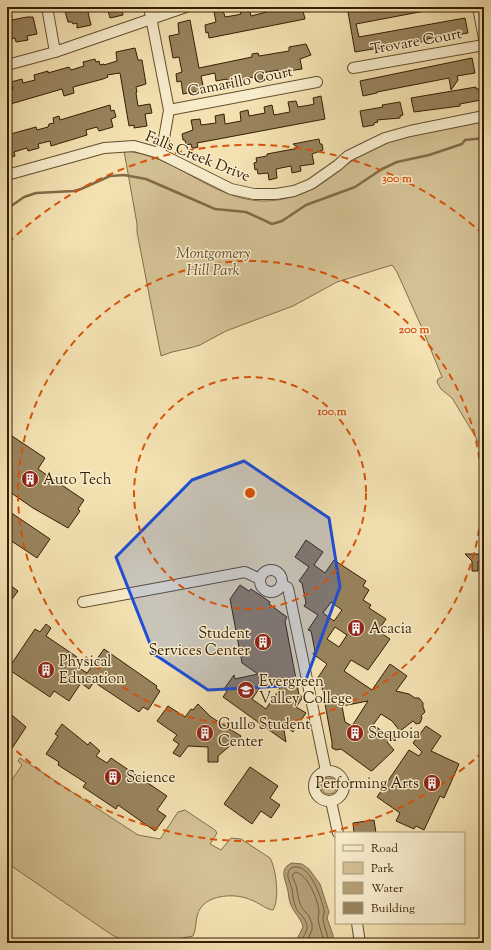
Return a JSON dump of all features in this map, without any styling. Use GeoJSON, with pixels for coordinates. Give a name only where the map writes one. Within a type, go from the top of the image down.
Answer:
{"type":"FeatureCollection","features":[{"type":"Feature","properties":{"kind":"street"},"geometry":{"type":"LineString","coordinates":[[47,7],[54,52]]}},
{"type":"Feature","properties":{"kind":"street"},"geometry":{"type":"LineString","coordinates":[[149,7],[170,110],[163,144],[159,154]]}},
{"type":"Feature","properties":{"kind":"street"},"geometry":{"type":"LineString","coordinates":[[7,65],[54,52],[186,7]]}},
{"type":"Feature","properties":{"kind":"street"},"geometry":{"type":"LineString","coordinates":[[478,7],[484,39]]}},
{"type":"Feature","properties":{"kind":"street","name":"Trovare Court"},"geometry":{"type":"LineString","coordinates":[[353,68],[484,44]]}},
{"type":"Feature","properties":{"kind":"street","name":"Camarillo Court"},"geometry":{"type":"LineString","coordinates":[[170,110],[317,82]]}},
{"type":"Feature","properties":{"kind":"street","name":"Falls Creek Drive"},"geometry":{"type":"LineString","coordinates":[[7,176],[104,148],[134,146],[159,154],[231,189],[254,194],[276,194],[311,184],[348,156],[385,138],[410,131],[484,116]]}},
{"type":"Feature","properties":{"kind":"street"},"geometry":{"type":"LineString","coordinates":[[273,570],[282,577],[282,584],[278,590],[271,592],[262,587],[260,580],[263,573],[273,570]]}},
{"type":"Feature","properties":{"kind":"street"},"geometry":{"type":"LineString","coordinates":[[83,602],[245,572],[260,580]]}},
{"type":"Feature","properties":{"kind":"street"},"geometry":{"type":"LineString","coordinates":[[282,584],[288,588],[326,771]]}},
{"type":"Feature","properties":{"kind":"street"},"geometry":{"type":"LineString","coordinates":[[331,770],[340,775],[344,783],[344,788],[340,797],[331,801],[320,799],[316,796],[313,785],[317,776],[326,771],[331,770]]}},
{"type":"Feature","properties":{"kind":"street"},"geometry":{"type":"LineString","coordinates":[[331,801],[338,832]]}},
{"type":"Feature","properties":{"kind":"street"},"geometry":{"type":"LineString","coordinates":[[357,924],[360,943]]}},
{"type":"Feature","properties":{"kind":"highlighted area"},"geometry":{"type":"Polygon","coordinates":[[[244,461],[329,518],[340,587],[304,685],[208,690],[154,654],[116,557],[192,480],[244,461]]]}},
{"type":"Feature","properties":{"kind":"green space","name":"Montgomery Hill Park"},"geometry":{"type":"Polygon","coordinates":[[[484,121],[484,454],[452,398],[441,389],[437,382],[438,379],[442,377],[397,272],[392,265],[337,282],[293,306],[226,331],[200,345],[161,356],[137,232],[137,224],[124,151],[142,154],[160,160],[210,186],[244,199],[271,201],[296,196],[311,190],[360,156],[386,143],[422,132],[484,121]]]}},
{"type":"Feature","properties":{"kind":"green space"},"geometry":{"type":"Polygon","coordinates":[[[20,758],[138,835],[160,839],[178,812],[185,810],[215,830],[217,833],[210,844],[221,850],[231,838],[241,839],[270,858],[274,869],[277,891],[273,910],[268,909],[254,901],[238,896],[224,896],[210,900],[200,909],[197,915],[193,936],[163,942],[142,943],[132,942],[112,935],[7,863],[7,787],[22,765],[18,761],[20,758]]]}},
{"type":"Feature","properties":{"kind":"green space"},"geometry":{"type":"Polygon","coordinates":[[[329,778],[335,780],[337,786],[335,792],[329,794],[323,792],[321,786],[323,780],[329,778]]]}},
{"type":"Feature","properties":{"kind":"water"},"geometry":{"type":"Polygon","coordinates":[[[292,863],[302,864],[309,869],[320,884],[329,912],[327,918],[333,935],[333,943],[295,943],[303,927],[290,903],[284,876],[284,870],[292,863]]]}},
{"type":"Feature","properties":{"kind":"building"},"geometry":{"type":"Polygon","coordinates":[[[82,7],[87,8],[91,25],[77,28],[77,23],[73,24],[72,22],[68,22],[65,11],[82,7]]]}},
{"type":"Feature","properties":{"kind":"building"},"geometry":{"type":"Polygon","coordinates":[[[107,7],[122,7],[123,15],[110,18],[107,7]]]}},
{"type":"Feature","properties":{"kind":"building"},"geometry":{"type":"Polygon","coordinates":[[[239,7],[249,7],[251,16],[267,12],[266,7],[302,7],[305,19],[209,38],[208,32],[206,33],[205,25],[216,22],[214,12],[223,10],[225,17],[237,15],[241,14],[239,7]]]}},
{"type":"Feature","properties":{"kind":"building"},"geometry":{"type":"Polygon","coordinates":[[[371,7],[429,7],[430,10],[356,24],[359,37],[465,18],[468,33],[442,36],[427,39],[427,41],[399,44],[387,48],[355,52],[348,12],[371,7]]]}},
{"type":"Feature","properties":{"kind":"building"},"geometry":{"type":"Polygon","coordinates":[[[33,17],[37,34],[27,36],[28,40],[16,42],[15,38],[7,40],[7,21],[33,17]]]}},
{"type":"Feature","properties":{"kind":"building"},"geometry":{"type":"Polygon","coordinates":[[[190,20],[199,68],[252,57],[252,54],[258,53],[259,56],[289,51],[289,47],[306,44],[311,55],[300,59],[302,69],[287,71],[288,75],[279,77],[278,70],[262,73],[263,80],[255,81],[254,77],[237,81],[237,84],[229,86],[227,79],[216,81],[215,73],[201,76],[204,90],[183,94],[181,81],[177,82],[176,74],[182,72],[179,57],[173,58],[169,36],[179,34],[178,23],[190,20]]]}},
{"type":"Feature","properties":{"kind":"building"},"geometry":{"type":"Polygon","coordinates":[[[135,48],[138,60],[142,60],[146,84],[136,87],[138,106],[150,104],[152,113],[145,114],[147,126],[134,128],[134,125],[129,126],[120,73],[107,75],[108,77],[103,79],[73,87],[74,93],[64,96],[62,89],[7,105],[7,90],[13,89],[11,82],[22,79],[23,83],[35,80],[34,75],[69,67],[71,70],[84,66],[83,62],[95,59],[96,62],[99,61],[100,65],[104,65],[117,61],[116,52],[135,48]]]}},
{"type":"Feature","properties":{"kind":"building"},"geometry":{"type":"Polygon","coordinates":[[[472,58],[475,73],[457,76],[458,80],[451,90],[449,78],[363,96],[360,81],[472,58]]]}},
{"type":"Feature","properties":{"kind":"building"},"geometry":{"type":"Polygon","coordinates":[[[476,87],[476,89],[479,89],[481,100],[460,104],[460,106],[414,112],[411,98],[476,87]]]}},
{"type":"Feature","properties":{"kind":"building"},"geometry":{"type":"Polygon","coordinates":[[[321,96],[325,119],[197,143],[198,147],[195,148],[192,148],[191,144],[186,145],[185,140],[183,140],[182,134],[193,130],[191,120],[200,119],[201,125],[216,123],[215,116],[224,114],[225,124],[241,121],[240,112],[248,110],[249,116],[265,113],[264,107],[272,105],[274,115],[290,112],[288,102],[296,101],[298,107],[310,105],[314,104],[313,98],[321,96]]]}},
{"type":"Feature","properties":{"kind":"building"},"geometry":{"type":"Polygon","coordinates":[[[400,102],[403,115],[400,116],[400,118],[377,120],[378,122],[374,123],[374,125],[363,127],[360,111],[400,102]]]}},
{"type":"Feature","properties":{"kind":"building"},"geometry":{"type":"Polygon","coordinates":[[[110,105],[111,111],[114,110],[116,117],[111,119],[113,127],[99,131],[97,127],[86,130],[87,135],[51,146],[50,141],[38,144],[39,148],[28,151],[27,148],[14,152],[15,156],[7,158],[7,135],[36,127],[37,130],[48,127],[49,124],[54,123],[53,118],[59,116],[60,120],[110,105]]]}},
{"type":"Feature","properties":{"kind":"building"},"geometry":{"type":"Polygon","coordinates":[[[319,139],[323,150],[312,154],[314,164],[300,166],[301,171],[292,173],[291,166],[276,169],[277,178],[269,180],[268,173],[258,174],[257,169],[255,170],[254,163],[257,162],[256,158],[267,156],[267,154],[299,148],[293,144],[319,139]]]}},
{"type":"Feature","properties":{"kind":"building","name":"Auto Tech"},"geometry":{"type":"Polygon","coordinates":[[[7,434],[45,458],[38,469],[84,500],[78,509],[80,511],[68,528],[33,508],[7,490],[7,434]]]}},
{"type":"Feature","properties":{"kind":"building"},"geometry":{"type":"Polygon","coordinates":[[[7,510],[50,539],[37,558],[7,538],[7,510]]]}},
{"type":"Feature","properties":{"kind":"building","name":"Acacia"},"geometry":{"type":"Polygon","coordinates":[[[306,540],[323,552],[314,565],[325,573],[334,560],[366,581],[363,586],[369,590],[363,600],[371,605],[369,608],[386,619],[378,631],[390,639],[368,670],[351,660],[344,671],[372,690],[390,664],[407,676],[396,691],[419,698],[423,703],[425,712],[421,716],[422,718],[420,723],[416,724],[413,721],[400,731],[392,721],[381,714],[373,725],[396,740],[387,742],[394,750],[371,771],[341,749],[336,750],[332,748],[321,682],[317,679],[327,664],[313,654],[315,651],[311,631],[308,630],[318,615],[304,606],[306,603],[302,583],[299,581],[309,567],[295,557],[306,540]],[[331,602],[323,613],[334,621],[342,610],[331,602]],[[335,627],[327,639],[339,647],[347,635],[335,627]],[[368,701],[342,706],[345,722],[352,726],[368,701]]]}},
{"type":"Feature","properties":{"kind":"building"},"geometry":{"type":"Polygon","coordinates":[[[465,554],[483,554],[483,561],[478,561],[478,571],[472,571],[472,561],[465,554]]]}},
{"type":"Feature","properties":{"kind":"building"},"geometry":{"type":"Polygon","coordinates":[[[7,583],[18,591],[7,606],[7,583]]]}},
{"type":"Feature","properties":{"kind":"building","name":"Student Services Center"},"geometry":{"type":"Polygon","coordinates":[[[240,585],[249,591],[251,589],[270,602],[269,604],[287,617],[285,621],[299,695],[303,697],[296,707],[306,713],[293,732],[283,724],[286,742],[223,697],[227,691],[224,689],[234,675],[235,679],[258,674],[242,663],[230,599],[240,585]],[[266,679],[252,699],[266,709],[280,688],[266,679]]]}},
{"type":"Feature","properties":{"kind":"building","name":"Physical Education"},"geometry":{"type":"Polygon","coordinates":[[[46,624],[51,628],[46,636],[77,657],[73,664],[87,673],[104,649],[157,686],[156,688],[160,691],[148,710],[143,707],[139,712],[94,682],[89,689],[81,683],[69,701],[54,691],[50,697],[8,669],[35,629],[40,632],[46,624]]]}},
{"type":"Feature","properties":{"kind":"building","name":"Gullo Student Center"},"geometry":{"type":"Polygon","coordinates":[[[198,704],[211,717],[241,736],[235,746],[232,744],[218,756],[218,762],[208,762],[208,747],[188,746],[180,757],[173,753],[179,744],[173,740],[177,735],[157,721],[168,706],[185,717],[191,709],[193,710],[198,704]]]}},
{"type":"Feature","properties":{"kind":"building"},"geometry":{"type":"Polygon","coordinates":[[[7,711],[26,727],[7,756],[7,711]]]}},
{"type":"Feature","properties":{"kind":"building","name":"Science"},"geometry":{"type":"Polygon","coordinates":[[[62,724],[88,745],[90,742],[100,751],[96,756],[107,763],[111,758],[167,796],[157,810],[166,816],[155,831],[118,805],[116,809],[83,787],[86,783],[58,765],[59,762],[46,754],[58,736],[55,734],[62,724]]]}},
{"type":"Feature","properties":{"kind":"building","name":"Performing Arts"},"geometry":{"type":"Polygon","coordinates":[[[426,726],[441,736],[431,751],[459,764],[444,798],[440,796],[424,830],[416,826],[414,829],[396,821],[400,813],[377,797],[409,750],[419,756],[422,752],[413,743],[426,726]]]}},
{"type":"Feature","properties":{"kind":"building"},"geometry":{"type":"Polygon","coordinates":[[[250,767],[278,786],[270,798],[280,805],[271,818],[261,811],[252,824],[224,804],[250,767]]]}},
{"type":"Feature","properties":{"kind":"building"},"geometry":{"type":"Polygon","coordinates":[[[374,820],[376,832],[354,832],[353,823],[374,820]]]}},
{"type":"Feature","properties":{"kind":"waterway"},"geometry":{"type":"LineString","coordinates":[[7,209],[24,197],[36,193],[74,191],[110,176],[124,175],[146,179],[215,209],[246,212],[272,224],[282,221],[306,205],[355,187],[382,169],[397,162],[429,155],[462,144],[465,140],[484,138]]}},
{"type":"Feature","properties":{"kind":"place","name":"Auto Tech"},"geometry":{"type":"Point","coordinates":[30,479]}},
{"type":"Feature","properties":{"kind":"place","name":"Acacia"},"geometry":{"type":"Point","coordinates":[356,628]}},
{"type":"Feature","properties":{"kind":"place","name":"Student Services Center"},"geometry":{"type":"Point","coordinates":[263,642]}},
{"type":"Feature","properties":{"kind":"place","name":"Physical Education"},"geometry":{"type":"Point","coordinates":[46,670]}},
{"type":"Feature","properties":{"kind":"place","name":"Evergreen Valley College"},"geometry":{"type":"Point","coordinates":[246,690]}},
{"type":"Feature","properties":{"kind":"place","name":"Gullo Student Center"},"geometry":{"type":"Point","coordinates":[205,733]}},
{"type":"Feature","properties":{"kind":"place","name":"Sequoia"},"geometry":{"type":"Point","coordinates":[355,733]}},
{"type":"Feature","properties":{"kind":"place","name":"Science"},"geometry":{"type":"Point","coordinates":[113,777]}},
{"type":"Feature","properties":{"kind":"place","name":"Performing Arts"},"geometry":{"type":"Point","coordinates":[432,783]}}]}
